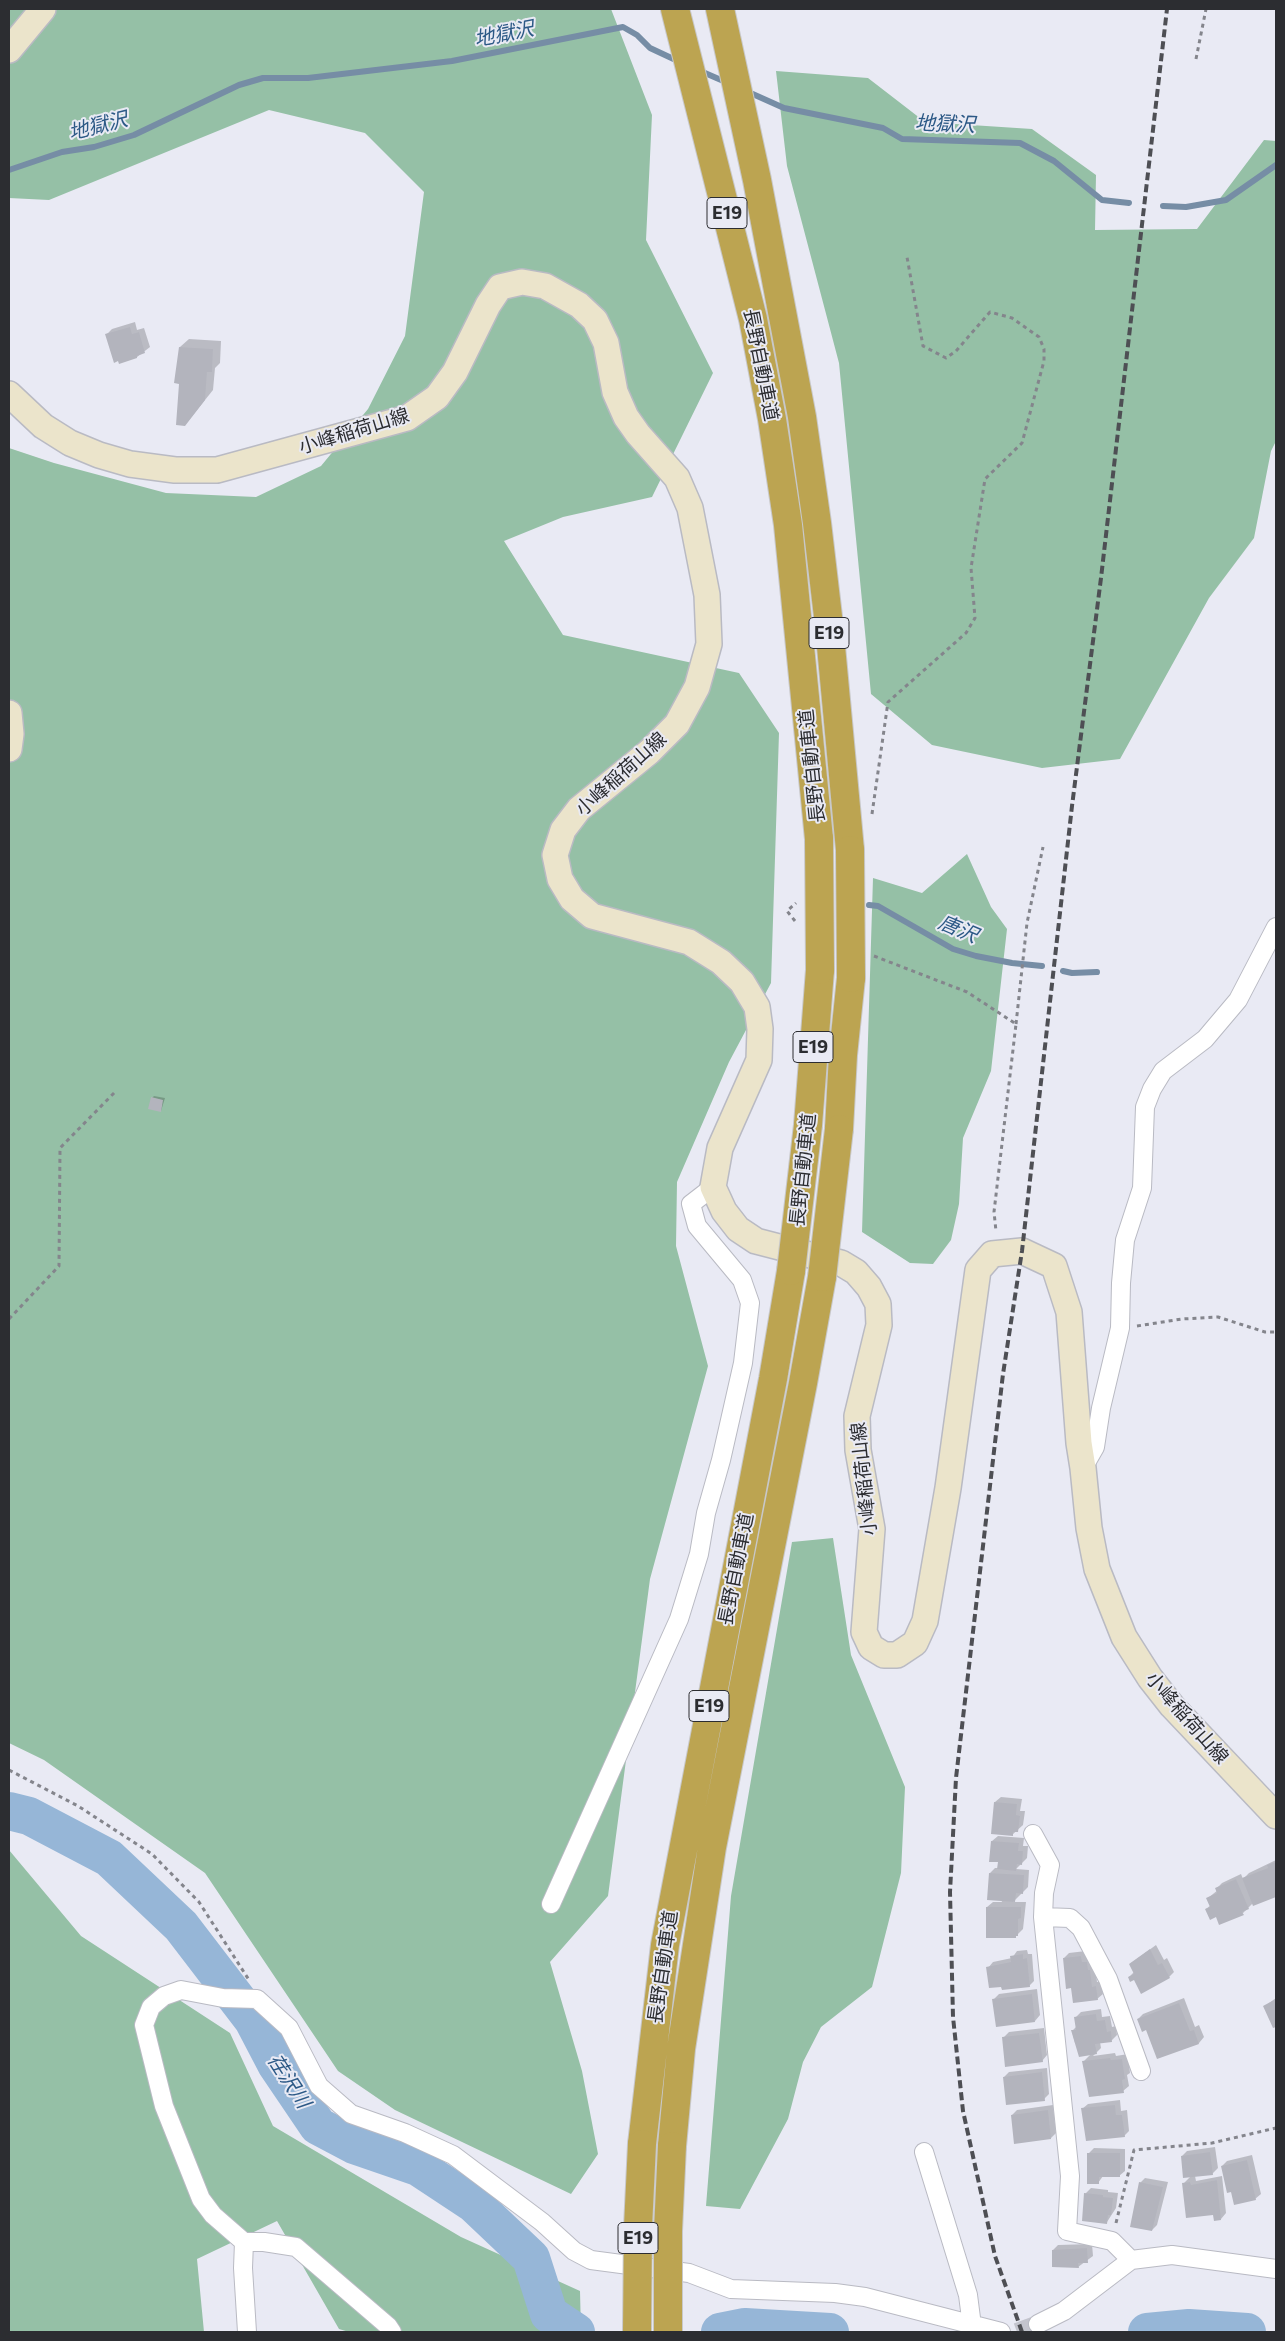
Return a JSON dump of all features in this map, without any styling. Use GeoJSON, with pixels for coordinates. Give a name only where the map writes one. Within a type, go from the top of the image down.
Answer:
{"type":"FeatureCollection","features":[{"type":"Feature","properties":{"kind":"highway","name":"長野自動車道"},"geometry":{"type":"LineString","coordinates":[[637,2332],[638,2227],[642,2144],[665,1945],[773,1379],[791,1271],[808,1125],[820,970],[819,839],[788,525],[772,418],[751,310],[675,9]]}},
{"type":"Feature","properties":{"kind":"highway","name":"長野自動車道"},"geometry":{"type":"LineString","coordinates":[[668,2332],[668,2231],[672,2146],[681,2049],[710,1856],[804,1384],[822,1276],[839,1129],[843,1055],[851,978],[850,850],[828,616],[802,417],[759,190],[720,9]]}},
{"type":"Feature","properties":{"kind":"main road"},"geometry":{"type":"LineString","coordinates":[[9,50],[43,9]]}},
{"type":"Feature","properties":{"kind":"main road","name":"小峰稲荷山線"},"geometry":{"type":"LineString","coordinates":[[9,394],[43,426],[70,443],[99,455],[130,464],[175,470],[217,470],[407,418],[437,397],[455,372],[488,305],[500,286],[522,282],[545,286],[579,305],[595,320],[606,344],[615,392],[626,417],[638,434],[677,478],[690,508],[707,595],[709,644],[697,687],[677,724],[649,752],[579,809],[564,830],[555,855],[560,879],[572,899],[592,916],[689,942],[721,962],[742,982],[757,1007],[760,1029],[759,1060],[720,1148],[713,1187],[724,1212],[738,1229],[756,1241],[841,1263],[856,1272],[869,1287],[878,1304],[879,1325],[857,1416],[858,1450],[872,1529],[864,1632],[871,1647],[884,1655],[897,1656],[915,1643],[925,1621],[948,1488],[978,1270],[992,1254],[1022,1251],[1054,1266],[1070,1312],[1078,1443],[1083,1468],[1089,1528],[1097,1569],[1124,1637],[1150,1678],[1172,1706],[1276,1816]]}},
{"type":"Feature","properties":{"kind":"main road"},"geometry":{"type":"LineString","coordinates":[[9,713],[11,734],[9,749]]}},
{"type":"Feature","properties":{"kind":"street"},"geometry":{"type":"LineString","coordinates":[[1083,1468],[1095,1448],[1101,1408],[1120,1328],[1124,1240],[1142,1188],[1145,1107],[1152,1089],[1163,1071],[1205,1039],[1238,1000],[1276,927]]}},
{"type":"Feature","properties":{"kind":"street"},"geometry":{"type":"LineString","coordinates":[[551,1904],[680,1619],[699,1554],[706,1513],[721,1460],[743,1363],[750,1303],[742,1280],[697,1226],[691,1204],[713,1187]]}},
{"type":"Feature","properties":{"kind":"street"},"geometry":{"type":"LineString","coordinates":[[1033,1834],[1050,1865],[1044,1894],[1043,1917],[1070,2176],[1067,2231],[1112,2241],[1131,2260]]}},
{"type":"Feature","properties":{"kind":"street"},"geometry":{"type":"LineString","coordinates":[[1043,1917],[1070,1918],[1081,1928],[1108,1979],[1141,2071]]}},
{"type":"Feature","properties":{"kind":"street"},"geometry":{"type":"LineString","coordinates":[[392,2332],[388,2326],[296,2248],[264,2242],[244,2242],[214,2215],[201,2199],[164,2106],[144,2026],[151,2007],[164,1996],[181,1990],[223,1998],[253,1999],[289,2028],[319,2086],[351,2114],[405,2133],[453,2156],[542,2222],[574,2251],[591,2260],[689,2273],[731,2290],[835,2293],[864,2297],[995,2332]]}},
{"type":"Feature","properties":{"kind":"street"},"geometry":{"type":"LineString","coordinates":[[924,2152],[968,2295],[972,2326]]}},
{"type":"Feature","properties":{"kind":"street"},"geometry":{"type":"LineString","coordinates":[[244,2242],[243,2268],[247,2332]]}},
{"type":"Feature","properties":{"kind":"street"},"geometry":{"type":"LineString","coordinates":[[1038,2324],[1064,2311],[1131,2260],[1172,2255],[1276,2269]]}},
{"type":"Feature","properties":{"kind":"path"},"geometry":{"type":"LineString","coordinates":[[1196,59],[1206,9]]}},
{"type":"Feature","properties":{"kind":"path"},"geometry":{"type":"LineString","coordinates":[[872,819],[888,702],[966,633],[975,618],[971,568],[986,479],[1022,443],[1044,360],[1044,349],[1039,337],[1012,318],[990,312],[956,351],[946,358],[923,346],[907,257]]}},
{"type":"Feature","properties":{"kind":"path"},"geometry":{"type":"LineString","coordinates":[[998,1254],[994,1212],[1027,923],[1043,847]]}},
{"type":"Feature","properties":{"kind":"path"},"geometry":{"type":"LineString","coordinates":[[797,924],[787,911],[801,898]]}},
{"type":"Feature","properties":{"kind":"path"},"geometry":{"type":"LineString","coordinates":[[865,953],[968,992],[1016,1024]]}},
{"type":"Feature","properties":{"kind":"path"},"geometry":{"type":"LineString","coordinates":[[9,1319],[59,1266],[60,1148],[115,1092]]}},
{"type":"Feature","properties":{"kind":"path"},"geometry":{"type":"LineString","coordinates":[[1120,1328],[1182,1319],[1218,1318],[1266,1332],[1276,1332]]}},
{"type":"Feature","properties":{"kind":"path"},"geometry":{"type":"LineString","coordinates":[[9,1770],[78,1806],[152,1854],[200,1902],[246,1973],[253,1999]]}},
{"type":"Feature","properties":{"kind":"path"},"geometry":{"type":"LineString","coordinates":[[1112,2241],[1134,2150],[1212,2143],[1276,2128]]}},
{"type":"Feature","properties":{"kind":"green space"},"geometry":{"type":"Polygon","coordinates":[[[9,9],[611,9],[652,115],[646,240],[713,373],[652,497],[563,517],[504,541],[563,635],[739,673],[779,733],[771,983],[729,1062],[677,1182],[676,1246],[708,1366],[650,1579],[608,1896],[550,1962],[582,2071],[598,2154],[571,2194],[395,2110],[338,2071],[205,1873],[44,1760],[9,1743],[9,448],[54,463],[166,493],[256,497],[321,466],[368,409],[405,336],[424,192],[365,133],[269,110],[49,200],[9,198],[9,9]]]}},
{"type":"Feature","properties":{"kind":"green space"},"geometry":{"type":"Polygon","coordinates":[[[776,71],[868,78],[925,122],[1032,129],[1096,175],[1095,230],[1197,229],[1264,140],[1276,141],[1276,441],[1271,451],[1254,538],[1209,598],[1120,759],[1042,768],[932,745],[871,694],[839,363],[787,166],[776,71]]]}},
{"type":"Feature","properties":{"kind":"green space"},"geometry":{"type":"Polygon","coordinates":[[[967,854],[991,907],[1007,929],[991,1071],[963,1138],[959,1204],[951,1240],[933,1264],[910,1263],[862,1232],[873,878],[922,893],[967,854]]]}},
{"type":"Feature","properties":{"kind":"green space"},"geometry":{"type":"Polygon","coordinates":[[[833,1538],[851,1655],[905,1787],[901,1873],[872,1987],[821,2027],[803,2062],[788,2119],[740,2209],[706,2206],[731,1896],[792,1542],[833,1538]]]}},
{"type":"Feature","properties":{"kind":"green space"},"geometry":{"type":"Polygon","coordinates":[[[9,1850],[81,1936],[230,2033],[273,2126],[461,2237],[580,2291],[581,2332],[349,2332],[339,2329],[277,2221],[197,2259],[204,2332],[9,2332],[9,1850]]]}},
{"type":"Feature","properties":{"kind":"building"},"geometry":{"type":"Polygon","coordinates":[[[130,327],[132,334],[139,332],[145,353],[119,364],[118,361],[114,363],[105,334],[130,327]]]}},
{"type":"Feature","properties":{"kind":"building"},"geometry":{"type":"Polygon","coordinates":[[[179,347],[213,349],[212,372],[207,372],[205,400],[185,426],[176,425],[179,384],[174,383],[179,347]]]}},
{"type":"Feature","properties":{"kind":"building"},"geometry":{"type":"Polygon","coordinates":[[[151,1097],[163,1100],[161,1112],[148,1109],[151,1097]]]}},
{"type":"Feature","properties":{"kind":"building"},"geometry":{"type":"Polygon","coordinates":[[[994,1802],[1017,1804],[1016,1815],[1020,1816],[1018,1832],[1013,1832],[1013,1836],[991,1834],[994,1802]]]}},
{"type":"Feature","properties":{"kind":"building"},"geometry":{"type":"Polygon","coordinates":[[[991,1841],[1019,1843],[1018,1851],[1023,1851],[1022,1865],[1017,1864],[1016,1871],[997,1869],[998,1862],[989,1862],[991,1841]]]}},
{"type":"Feature","properties":{"kind":"building"},"geometry":{"type":"Polygon","coordinates":[[[1276,1862],[1276,1897],[1253,1906],[1242,1878],[1268,1868],[1267,1865],[1276,1862]]]}},
{"type":"Feature","properties":{"kind":"building"},"geometry":{"type":"Polygon","coordinates":[[[989,1873],[1024,1875],[1023,1894],[1016,1893],[1015,1902],[987,1900],[989,1873]]]}},
{"type":"Feature","properties":{"kind":"building"},"geometry":{"type":"Polygon","coordinates":[[[1236,1879],[1249,1909],[1242,1912],[1244,1915],[1219,1925],[1216,1917],[1210,1920],[1205,1909],[1210,1907],[1206,1898],[1217,1893],[1215,1888],[1236,1879]]]}},
{"type":"Feature","properties":{"kind":"building"},"geometry":{"type":"Polygon","coordinates":[[[986,1907],[1021,1907],[1021,1918],[1018,1919],[1018,1936],[1016,1938],[986,1938],[986,1907]]]}},
{"type":"Feature","properties":{"kind":"building"},"geometry":{"type":"Polygon","coordinates":[[[1150,1949],[1158,1965],[1162,1963],[1170,1978],[1141,1994],[1134,1980],[1130,1982],[1128,1977],[1134,1974],[1129,1964],[1150,1949]]]}},
{"type":"Feature","properties":{"kind":"building"},"geometry":{"type":"Polygon","coordinates":[[[1023,1954],[1023,1959],[1027,1958],[1030,1987],[1002,1990],[1001,1987],[989,1988],[986,1967],[1011,1962],[1010,1956],[1023,1954]]]}},
{"type":"Feature","properties":{"kind":"building"},"geometry":{"type":"Polygon","coordinates":[[[1081,1956],[1082,1962],[1087,1962],[1092,1987],[1096,1986],[1098,2000],[1073,2003],[1071,1988],[1066,1989],[1063,1958],[1081,1956]]]}},
{"type":"Feature","properties":{"kind":"building"},"geometry":{"type":"Polygon","coordinates":[[[1032,1994],[1035,2022],[996,2027],[992,1999],[1032,1994]]]}},
{"type":"Feature","properties":{"kind":"building"},"geometry":{"type":"Polygon","coordinates":[[[1276,1999],[1276,2027],[1273,2028],[1263,2006],[1276,1999]]]}},
{"type":"Feature","properties":{"kind":"building"},"geometry":{"type":"Polygon","coordinates":[[[1179,2003],[1190,2031],[1194,2030],[1199,2044],[1157,2059],[1146,2030],[1142,2032],[1137,2019],[1179,2003]]]}},
{"type":"Feature","properties":{"kind":"building"},"geometry":{"type":"Polygon","coordinates":[[[1096,2014],[1097,2021],[1105,2020],[1107,2032],[1111,2031],[1112,2042],[1095,2044],[1097,2054],[1079,2057],[1071,2030],[1076,2030],[1074,2017],[1096,2014]]]}},
{"type":"Feature","properties":{"kind":"building"},"geometry":{"type":"Polygon","coordinates":[[[1039,2033],[1043,2062],[1005,2067],[1002,2037],[1039,2033]]]}},
{"type":"Feature","properties":{"kind":"building"},"geometry":{"type":"Polygon","coordinates":[[[1110,2058],[1111,2060],[1122,2059],[1125,2079],[1122,2080],[1124,2093],[1089,2097],[1082,2061],[1110,2058]]]}},
{"type":"Feature","properties":{"kind":"building"},"geometry":{"type":"Polygon","coordinates":[[[1042,2072],[1045,2101],[1006,2105],[1003,2077],[1042,2072]]]}},
{"type":"Feature","properties":{"kind":"building"},"geometry":{"type":"Polygon","coordinates":[[[1115,2105],[1116,2115],[1122,2115],[1125,2137],[1086,2141],[1081,2108],[1115,2105]]]}},
{"type":"Feature","properties":{"kind":"building"},"geometry":{"type":"Polygon","coordinates":[[[1048,2110],[1051,2139],[1014,2144],[1011,2115],[1048,2110]]]}},
{"type":"Feature","properties":{"kind":"building"},"geometry":{"type":"Polygon","coordinates":[[[1210,2152],[1213,2175],[1183,2178],[1181,2156],[1210,2152]]]}},
{"type":"Feature","properties":{"kind":"building"},"geometry":{"type":"Polygon","coordinates":[[[1087,2153],[1120,2153],[1120,2177],[1099,2177],[1099,2184],[1087,2184],[1087,2153]]]}},
{"type":"Feature","properties":{"kind":"building"},"geometry":{"type":"Polygon","coordinates":[[[1247,2160],[1256,2200],[1234,2205],[1231,2192],[1227,2193],[1221,2166],[1247,2160]]]}},
{"type":"Feature","properties":{"kind":"building"},"geometry":{"type":"Polygon","coordinates":[[[1217,2180],[1221,2220],[1214,2221],[1213,2215],[1186,2218],[1182,2183],[1190,2182],[1191,2185],[1217,2180]]]}},
{"type":"Feature","properties":{"kind":"building"},"geometry":{"type":"Polygon","coordinates":[[[1139,2182],[1163,2187],[1152,2231],[1130,2227],[1139,2182]]]}},
{"type":"Feature","properties":{"kind":"building"},"geometry":{"type":"Polygon","coordinates":[[[1084,2193],[1113,2198],[1111,2215],[1108,2215],[1107,2224],[1082,2221],[1084,2193]]]}},
{"type":"Feature","properties":{"kind":"building"},"geometry":{"type":"Polygon","coordinates":[[[1087,2248],[1088,2263],[1078,2263],[1079,2268],[1052,2267],[1052,2250],[1087,2248]]]}},
{"type":"Feature","properties":{"kind":"waterway","name":"地獄沢"},"geometry":{"type":"LineString","coordinates":[[9,170],[62,152],[94,147],[134,135],[239,85],[263,78],[308,78],[452,61],[623,27],[637,35],[650,48],[680,62]]}},
{"type":"Feature","properties":{"kind":"waterway","name":"地獄沢"},"geometry":{"type":"LineString","coordinates":[[698,70],[728,83]]}},
{"type":"Feature","properties":{"kind":"waterway","name":"地獄沢"},"geometry":{"type":"LineString","coordinates":[[746,91],[784,108],[883,128],[902,139],[1020,143],[1054,161],[1102,200],[1129,203]]}},
{"type":"Feature","properties":{"kind":"waterway","name":"地獄沢"},"geometry":{"type":"LineString","coordinates":[[1163,206],[1186,207],[1226,200],[1276,165]]}},
{"type":"Feature","properties":{"kind":"waterway","name":"唐沢"},"geometry":{"type":"LineString","coordinates":[[869,905],[878,906],[953,949],[976,956],[1012,963],[1042,966]]}},
{"type":"Feature","properties":{"kind":"waterway"},"geometry":{"type":"LineString","coordinates":[[1063,971],[1072,973],[1097,972]]}},
{"type":"Feature","properties":{"kind":"waterway","name":"荏沢川"},"geometry":{"type":"LineString","coordinates":[[9,1811],[29,1816],[109,1858],[181,1926],[253,2020],[276,2064],[318,2126],[354,2145],[418,2167],[474,2204],[531,2258],[549,2314],[576,2332]]}},
{"type":"Feature","properties":{"kind":"waterway","name":"荏沢川"},"geometry":{"type":"LineString","coordinates":[[720,2332],[745,2327],[830,2332]]}},
{"type":"Feature","properties":{"kind":"waterway","name":"荏沢川"},"geometry":{"type":"LineString","coordinates":[[1147,2332],[1189,2328],[1247,2332]]}},
{"type":"Feature","properties":{"kind":"tunnel"},"geometry":{"type":"LineString","coordinates":[[1017,2332],[1038,2324]]}},
{"type":"Feature","properties":{"kind":"railway"},"geometry":{"type":"LineString","coordinates":[[1022,2332],[995,2256],[963,2111],[953,2017],[950,1892],[956,1778],[1003,1374],[1022,1251],[1072,806],[1101,578],[1167,9]]}}]}
